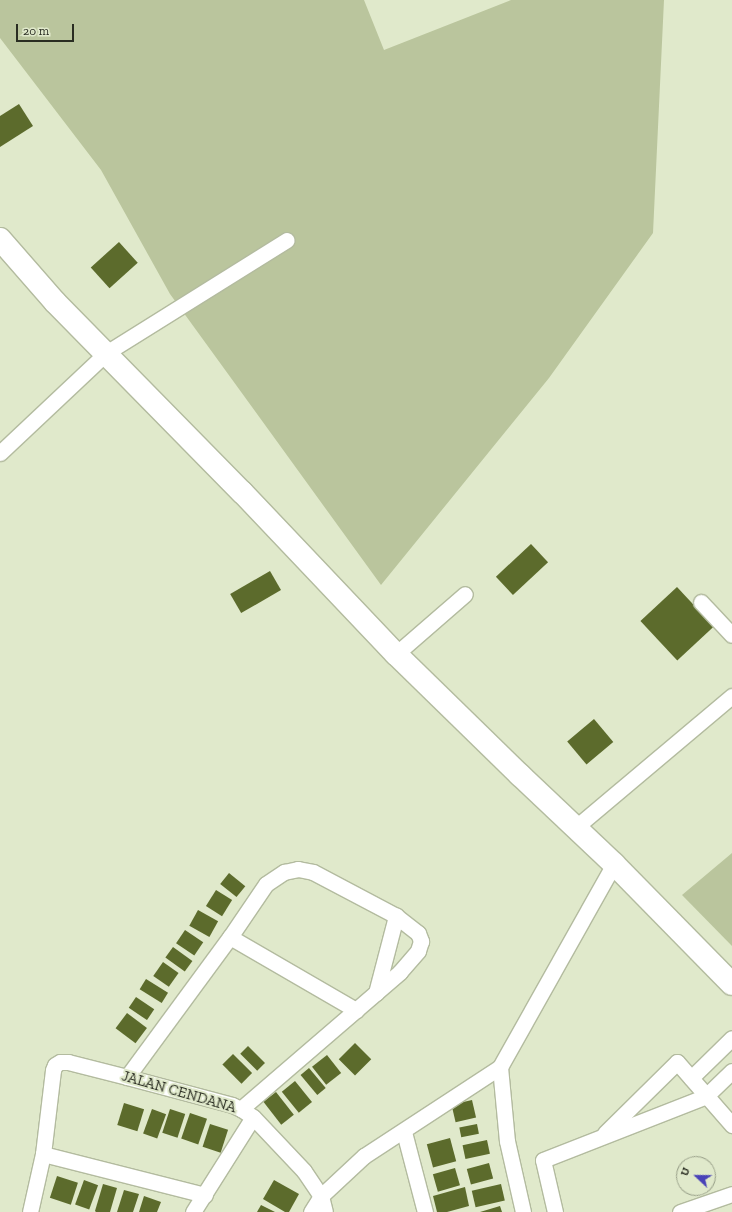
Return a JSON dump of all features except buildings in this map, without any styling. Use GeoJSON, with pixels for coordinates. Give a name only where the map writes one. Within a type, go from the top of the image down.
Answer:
{"type":"FeatureCollection","features":[{"type":"Feature","properties":{"kind":"street"},"geometry":{"type":"LineString","coordinates":[[0,239],[55,302],[242,492],[396,654],[614,864],[732,984]]}},
{"type":"Feature","properties":{"kind":"street"},"geometry":{"type":"LineString","coordinates":[[0,453],[106,353],[287,240]]}},
{"type":"Feature","properties":{"kind":"street"},"geometry":{"type":"LineString","coordinates":[[396,654],[465,594]]}},
{"type":"Feature","properties":{"kind":"street"},"geometry":{"type":"LineString","coordinates":[[701,602],[732,634]]}},
{"type":"Feature","properties":{"kind":"street"},"geometry":{"type":"LineString","coordinates":[[575,828],[732,696]]}},
{"type":"Feature","properties":{"kind":"street"},"geometry":{"type":"LineString","coordinates":[[311,1212],[321,1196],[364,1156],[404,1132],[500,1067],[614,864]]}},
{"type":"Feature","properties":{"kind":"street"},"geometry":{"type":"LineString","coordinates":[[127,1077],[230,937],[266,884],[284,872],[298,869],[313,872],[396,916],[418,933],[421,941],[418,950],[410,961],[247,1113],[205,1195],[193,1212]]}},
{"type":"Feature","properties":{"kind":"street"},"geometry":{"type":"LineString","coordinates":[[376,993],[396,916]]}},
{"type":"Feature","properties":{"kind":"street"},"geometry":{"type":"LineString","coordinates":[[230,937],[356,1010]]}},
{"type":"Feature","properties":{"kind":"street"},"geometry":{"type":"LineString","coordinates":[[691,1078],[732,1038]]}},
{"type":"Feature","properties":{"kind":"street","name":"JALAN CENDANA"},"geometry":{"type":"LineString","coordinates":[[43,1154],[53,1070],[55,1065],[60,1062],[68,1062],[232,1105],[247,1113],[304,1171],[321,1196]]}},
{"type":"Feature","properties":{"kind":"street"},"geometry":{"type":"LineString","coordinates":[[600,1138],[676,1062],[732,1125]]}},
{"type":"Feature","properties":{"kind":"street"},"geometry":{"type":"LineString","coordinates":[[500,1067],[507,1142],[523,1212]]}},
{"type":"Feature","properties":{"kind":"street"},"geometry":{"type":"LineString","coordinates":[[555,1212],[543,1160],[706,1096],[732,1071]]}},
{"type":"Feature","properties":{"kind":"street"},"geometry":{"type":"LineString","coordinates":[[404,1132],[425,1212]]}},
{"type":"Feature","properties":{"kind":"street"},"geometry":{"type":"LineString","coordinates":[[30,1212],[43,1154],[205,1195]]}},
{"type":"Feature","properties":{"kind":"street"},"geometry":{"type":"LineString","coordinates":[[680,1212],[732,1194]]}},
{"type":"Feature","properties":{"kind":"street"},"geometry":{"type":"LineString","coordinates":[[321,1196],[325,1212]]}},
{"type":"Feature","properties":{"kind":"green space"},"geometry":{"type":"Polygon","coordinates":[[[0,0],[364,0],[384,50],[511,0],[664,0],[653,233],[549,378],[381,585],[170,294],[101,170],[0,38],[0,0]]]}},
{"type":"Feature","properties":{"kind":"green space"},"geometry":{"type":"Polygon","coordinates":[[[732,853],[732,946],[682,895],[732,853]]]}}]}
